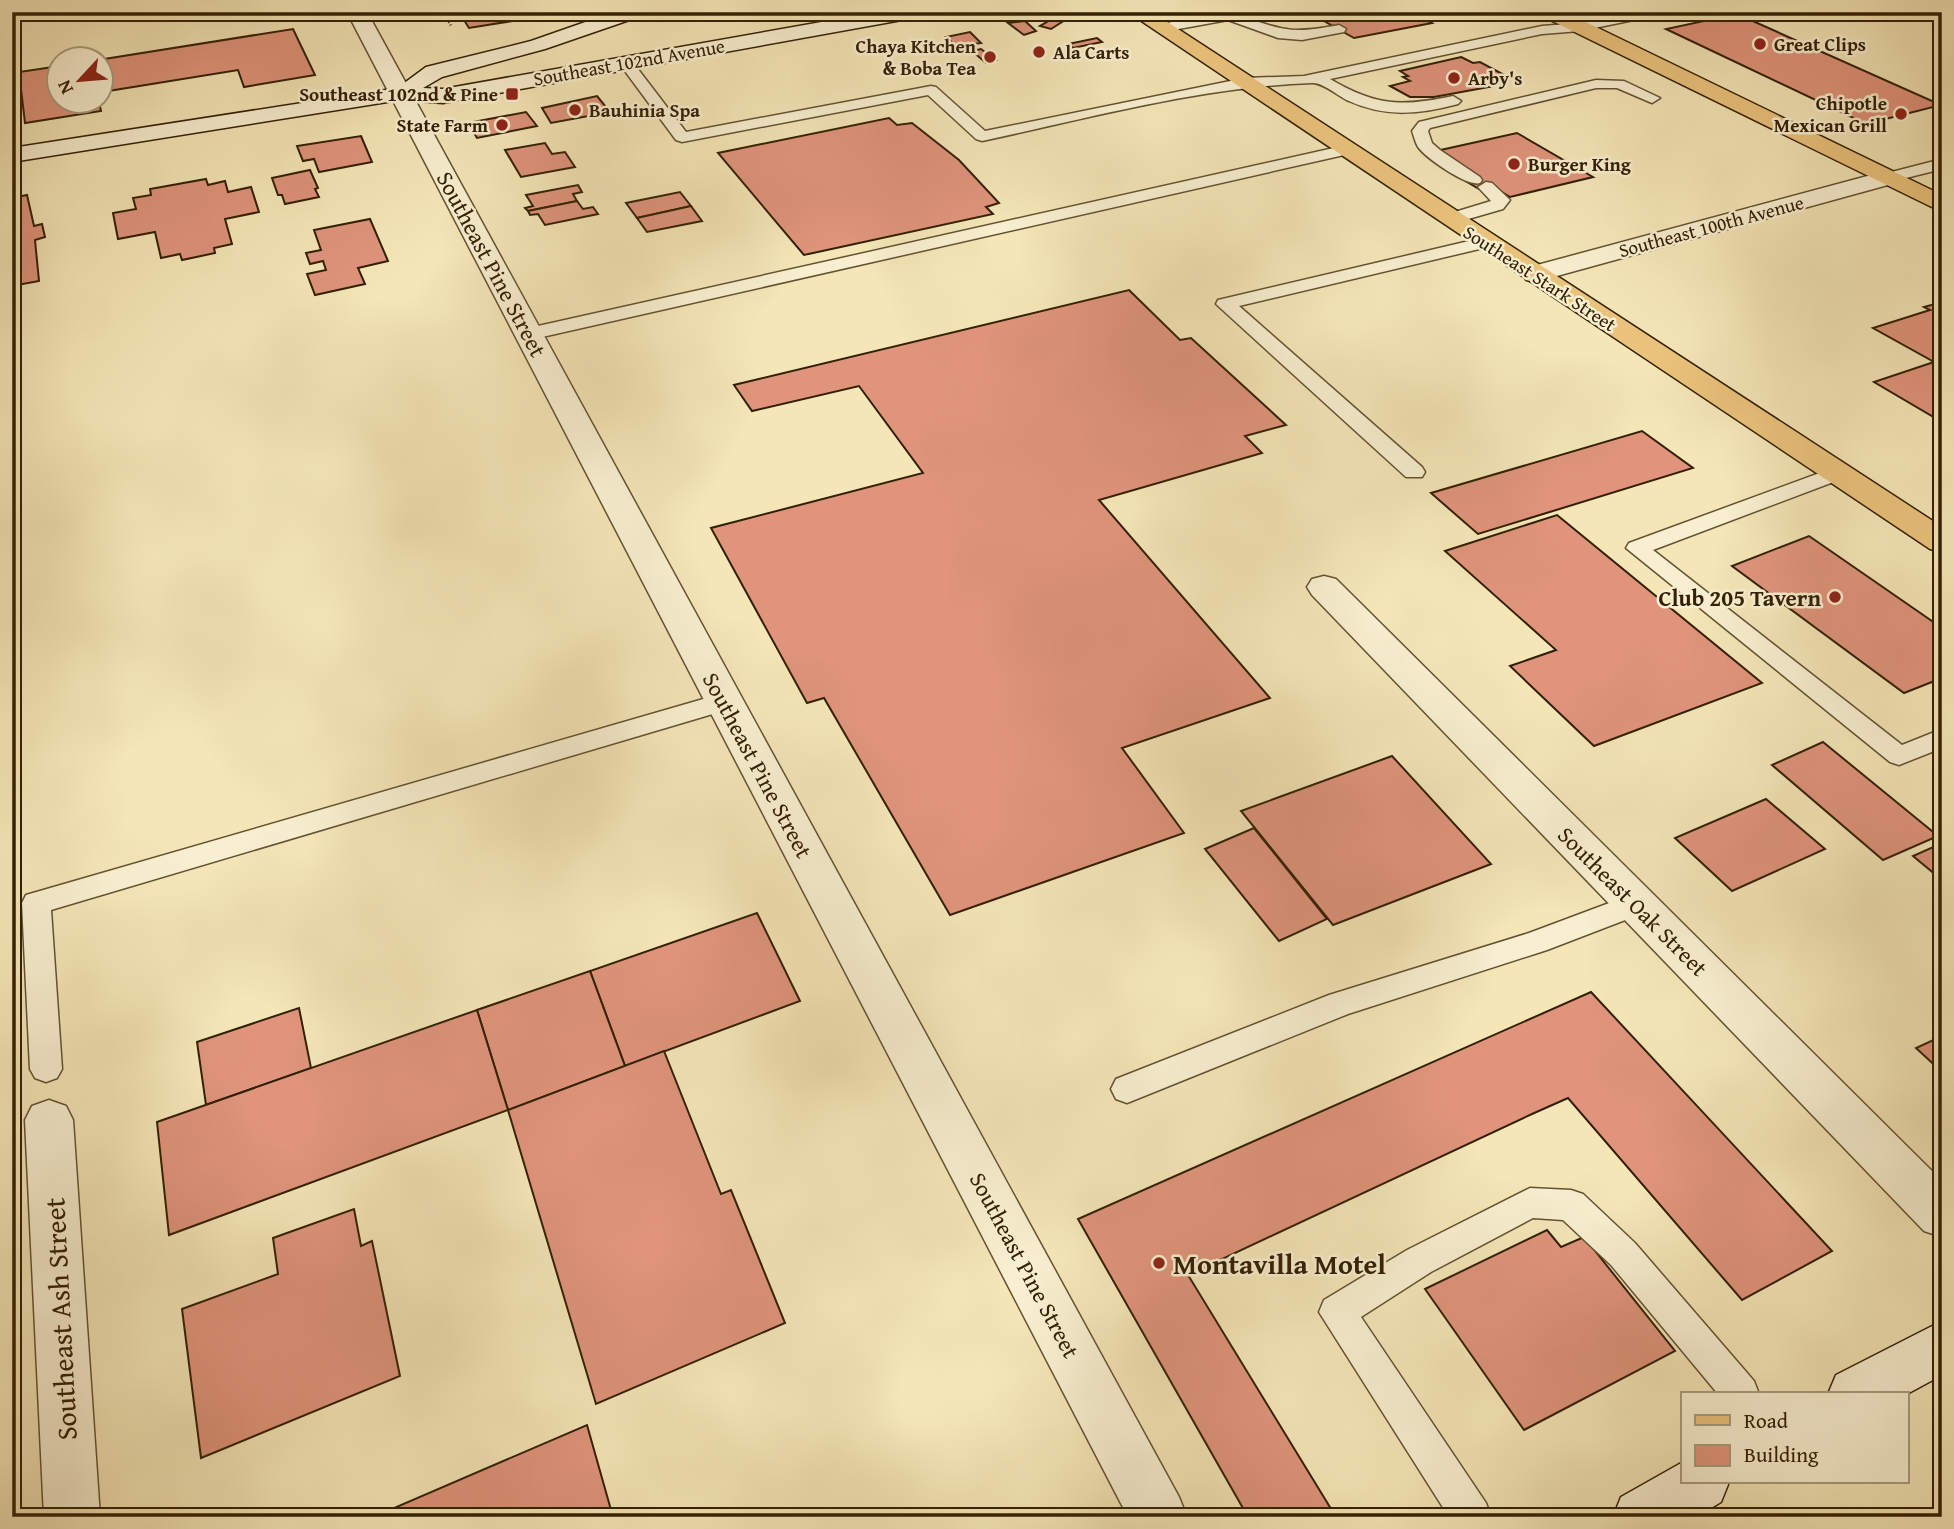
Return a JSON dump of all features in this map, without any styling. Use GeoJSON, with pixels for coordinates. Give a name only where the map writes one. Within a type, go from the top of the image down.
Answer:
{"type":"FeatureCollection","features":[{"type":"Feature","properties":{"kind":"main road","name":"Southeast Stark Street"},"geometry":{"type":"LineString","coordinates":[[1138,12],[1942,542]]}},
{"type":"Feature","properties":{"kind":"main road"},"geometry":{"type":"LineString","coordinates":[[1549,12],[1942,205]]}},
{"type":"Feature","properties":{"kind":"street","name":"Southeast Pine Street"},"geometry":{"type":"LineString","coordinates":[[357,12],[1159,1517]]}},
{"type":"Feature","properties":{"kind":"street"},"geometry":{"type":"LineString","coordinates":[[400,93],[434,72],[538,45],[634,12]]}},
{"type":"Feature","properties":{"kind":"street"},"geometry":{"type":"LineString","coordinates":[[790,12],[808,30]]}},
{"type":"Feature","properties":{"kind":"street","name":"Southeast 102nd Avenue"},"geometry":{"type":"LineString","coordinates":[[12,155],[400,93],[443,96],[914,12]]}},
{"type":"Feature","properties":{"kind":"street","name":"Southeast 100th Avenue"},"geometry":{"type":"LineString","coordinates":[[1535,274],[1886,178]]}},
{"type":"Feature","properties":{"kind":"street","name":"Southeast Oak Street"},"geometry":{"type":"LineString","coordinates":[[1324,587],[1942,1215]]}},
{"type":"Feature","properties":{"kind":"street","name":"Southeast Ash Street"},"geometry":{"type":"LineString","coordinates":[[49,1121],[72,1517]]}},
{"type":"Feature","properties":{"kind":"street"},"geometry":{"type":"LineString","coordinates":[[1860,1392],[1942,1346]]}},
{"type":"Feature","properties":{"kind":"street"},"geometry":{"type":"LineString","coordinates":[[1641,1517],[1698,1484]]}},
{"type":"Feature","properties":{"kind":"lane"},"geometry":{"type":"LineString","coordinates":[[1161,28],[1250,12]]}},
{"type":"Feature","properties":{"kind":"lane"},"geometry":{"type":"LineString","coordinates":[[1315,12],[1321,13]]}},
{"type":"Feature","properties":{"kind":"lane"},"geometry":{"type":"LineString","coordinates":[[626,63],[682,137],[931,90],[982,136],[1245,82],[1316,77],[1542,30],[1580,27],[1653,12]]}},
{"type":"Feature","properties":{"kind":"lane"},"geometry":{"type":"LineString","coordinates":[[1229,14],[1278,34],[1302,36],[1339,29]]}},
{"type":"Feature","properties":{"kind":"lane"},"geometry":{"type":"LineString","coordinates":[[1316,77],[1372,107],[1394,111],[1421,108],[1570,75]]}},
{"type":"Feature","properties":{"kind":"lane"},"geometry":{"type":"LineString","coordinates":[[1451,219],[1497,205],[1502,200],[1425,145],[1420,131],[1425,125],[1596,84],[1619,85],[1652,98]]}},
{"type":"Feature","properties":{"kind":"lane"},"geometry":{"type":"LineString","coordinates":[[529,334],[1347,150]]}},
{"type":"Feature","properties":{"kind":"lane"},"geometry":{"type":"LineString","coordinates":[[1886,178],[1942,164]]}},
{"type":"Feature","properties":{"kind":"lane"},"geometry":{"type":"LineString","coordinates":[[1414,472],[1225,303],[1486,242]]}},
{"type":"Feature","properties":{"kind":"lane"},"geometry":{"type":"LineString","coordinates":[[1836,473],[1637,548],[1899,756],[1942,738]]}},
{"type":"Feature","properties":{"kind":"lane"},"geometry":{"type":"LineString","coordinates":[[46,1069],[36,903],[724,702]]}},
{"type":"Feature","properties":{"kind":"lane"},"geometry":{"type":"LineString","coordinates":[[1127,1089],[1340,1004],[1537,942],[1636,904]]}},
{"type":"Feature","properties":{"kind":"lane"},"geometry":{"type":"LineString","coordinates":[[1472,1517],[1337,1312],[1419,1261],[1530,1203],[1571,1205],[1623,1254],[1739,1392]]}},
{"type":"Feature","properties":{"kind":"building"},"geometry":{"type":"Polygon","coordinates":[[[459,12],[526,12],[531,18],[469,28],[459,12]]]}},
{"type":"Feature","properties":{"kind":"building"},"geometry":{"type":"Polygon","coordinates":[[[1368,12],[1412,12],[1432,23],[1354,38],[1324,21],[1368,12]]]}},
{"type":"Feature","properties":{"kind":"building"},"geometry":{"type":"Polygon","coordinates":[[[1737,14],[1941,105],[1866,124],[1666,29],[1737,14]]]}},
{"type":"Feature","properties":{"kind":"building"},"geometry":{"type":"Polygon","coordinates":[[[1054,18],[1065,20],[1051,29],[1040,26],[1054,18]]]}},
{"type":"Feature","properties":{"kind":"building"},"geometry":{"type":"Polygon","coordinates":[[[1025,21],[1036,31],[1024,35],[1008,23],[1025,21]]]}},
{"type":"Feature","properties":{"kind":"building"},"geometry":{"type":"Polygon","coordinates":[[[293,29],[315,75],[244,87],[238,70],[116,90],[116,57],[293,29]]]}},
{"type":"Feature","properties":{"kind":"building"},"geometry":{"type":"Polygon","coordinates":[[[970,32],[981,43],[956,46],[946,37],[970,32]]]}},
{"type":"Feature","properties":{"kind":"building"},"geometry":{"type":"Polygon","coordinates":[[[1097,38],[1102,42],[1073,48],[1068,44],[1097,38]]]}},
{"type":"Feature","properties":{"kind":"building"},"geometry":{"type":"Polygon","coordinates":[[[981,49],[996,60],[986,63],[972,51],[981,49]]]}},
{"type":"Feature","properties":{"kind":"building","name":"Arby's"},"geometry":{"type":"Polygon","coordinates":[[[1461,57],[1473,63],[1480,62],[1508,77],[1501,78],[1505,81],[1486,85],[1489,87],[1434,97],[1410,97],[1390,86],[1410,81],[1403,77],[1408,76],[1400,71],[1461,57]]]}},
{"type":"Feature","properties":{"kind":"building"},"geometry":{"type":"Polygon","coordinates":[[[46,68],[46,116],[69,116],[25,123],[19,72],[46,68]]]}},
{"type":"Feature","properties":{"kind":"building","name":"Bauhinia Spa"},"geometry":{"type":"Polygon","coordinates":[[[597,96],[610,112],[551,123],[542,108],[597,96]]]}},
{"type":"Feature","properties":{"kind":"building","name":"State Farm"},"geometry":{"type":"Polygon","coordinates":[[[526,112],[537,126],[477,138],[468,123],[526,112]]]}},
{"type":"Feature","properties":{"kind":"building"},"geometry":{"type":"Polygon","coordinates":[[[889,118],[897,125],[912,123],[959,160],[999,203],[986,207],[993,214],[804,255],[718,153],[889,118]]]}},
{"type":"Feature","properties":{"kind":"building","name":"Burger King"},"geometry":{"type":"Polygon","coordinates":[[[1517,133],[1593,177],[1510,197],[1492,186],[1479,189],[1467,182],[1480,179],[1436,151],[1517,133]]]}},
{"type":"Feature","properties":{"kind":"building"},"geometry":{"type":"Polygon","coordinates":[[[361,136],[372,162],[319,172],[314,159],[303,161],[297,146],[361,136]]]}},
{"type":"Feature","properties":{"kind":"building"},"geometry":{"type":"Polygon","coordinates":[[[545,143],[552,154],[565,152],[575,167],[521,177],[505,150],[545,143]]]}},
{"type":"Feature","properties":{"kind":"building"},"geometry":{"type":"Polygon","coordinates":[[[310,170],[319,197],[285,204],[282,195],[278,195],[272,178],[310,170]]]}},
{"type":"Feature","properties":{"kind":"building"},"geometry":{"type":"Polygon","coordinates":[[[206,179],[208,185],[225,181],[228,192],[251,187],[259,212],[225,219],[232,244],[214,248],[215,253],[182,260],[180,254],[161,258],[155,232],[118,239],[113,213],[136,209],[133,198],[151,195],[150,189],[206,179]]]}},
{"type":"Feature","properties":{"kind":"building"},"geometry":{"type":"Polygon","coordinates":[[[578,185],[582,192],[573,194],[577,201],[528,211],[525,208],[533,206],[526,195],[578,185]]]}},
{"type":"Feature","properties":{"kind":"building"},"geometry":{"type":"Polygon","coordinates":[[[680,192],[691,206],[637,218],[626,203],[680,192]]]}},
{"type":"Feature","properties":{"kind":"building"},"geometry":{"type":"Polygon","coordinates":[[[27,195],[34,226],[42,224],[45,237],[35,240],[39,281],[12,286],[12,198],[27,195]]]}},
{"type":"Feature","properties":{"kind":"building"},"geometry":{"type":"Polygon","coordinates":[[[577,201],[583,209],[593,207],[598,214],[545,225],[538,214],[530,215],[528,211],[577,201]]]}},
{"type":"Feature","properties":{"kind":"building"},"geometry":{"type":"Polygon","coordinates":[[[691,206],[702,221],[647,232],[637,218],[691,206]]]}},
{"type":"Feature","properties":{"kind":"building"},"geometry":{"type":"Polygon","coordinates":[[[370,219],[388,261],[358,268],[365,284],[315,295],[307,274],[326,270],[323,261],[310,264],[306,253],[321,250],[314,230],[370,219]]]}},
{"type":"Feature","properties":{"kind":"building"},"geometry":{"type":"Polygon","coordinates":[[[1129,290],[1180,340],[1191,338],[1286,425],[1245,436],[1262,453],[1099,500],[1270,698],[1122,748],[1184,833],[950,915],[824,698],[807,703],[711,528],[923,473],[859,386],[752,411],[734,385],[1129,290]]]}},
{"type":"Feature","properties":{"kind":"building"},"geometry":{"type":"Polygon","coordinates":[[[1942,302],[1942,422],[1874,382],[1934,362],[1873,328],[1930,310],[1924,307],[1942,302]]]}},
{"type":"Feature","properties":{"kind":"building"},"geometry":{"type":"Polygon","coordinates":[[[1642,431],[1693,468],[1478,534],[1431,493],[1642,431]]]}},
{"type":"Feature","properties":{"kind":"building"},"geometry":{"type":"Polygon","coordinates":[[[1557,515],[1762,683],[1594,746],[1510,666],[1556,650],[1445,551],[1557,515]]]}},
{"type":"Feature","properties":{"kind":"building","name":"Club 205 Tavern"},"geometry":{"type":"Polygon","coordinates":[[[1809,536],[1942,628],[1942,678],[1904,693],[1732,566],[1809,536]]]}},
{"type":"Feature","properties":{"kind":"building"},"geometry":{"type":"Polygon","coordinates":[[[1823,742],[1938,836],[1883,860],[1772,765],[1823,742]]]}},
{"type":"Feature","properties":{"kind":"building"},"geometry":{"type":"Polygon","coordinates":[[[1392,756],[1491,864],[1333,925],[1241,811],[1392,756]]]}},
{"type":"Feature","properties":{"kind":"building"},"geometry":{"type":"Polygon","coordinates":[[[1766,799],[1825,849],[1732,891],[1675,838],[1766,799]]]}},
{"type":"Feature","properties":{"kind":"building"},"geometry":{"type":"Polygon","coordinates":[[[1254,828],[1327,919],[1279,941],[1205,849],[1254,828]]]}},
{"type":"Feature","properties":{"kind":"building"},"geometry":{"type":"Polygon","coordinates":[[[1942,845],[1942,880],[1913,856],[1942,845]]]}},
{"type":"Feature","properties":{"kind":"building"},"geometry":{"type":"Polygon","coordinates":[[[757,913],[800,1001],[625,1066],[590,971],[757,913]]]}},
{"type":"Feature","properties":{"kind":"building"},"geometry":{"type":"Polygon","coordinates":[[[590,971],[625,1066],[508,1110],[477,1010],[590,971]]]}},
{"type":"Feature","properties":{"kind":"building","name":"Montavilla Motel"},"geometry":{"type":"Polygon","coordinates":[[[1591,992],[1832,1251],[1742,1300],[1568,1098],[1532,1114],[1188,1275],[1336,1517],[1248,1517],[1078,1219],[1591,992]]]}},
{"type":"Feature","properties":{"kind":"building"},"geometry":{"type":"Polygon","coordinates":[[[299,1008],[311,1068],[206,1105],[197,1042],[299,1008]]]}},
{"type":"Feature","properties":{"kind":"building"},"geometry":{"type":"Polygon","coordinates":[[[477,1010],[508,1110],[169,1235],[157,1122],[477,1010]]]}},
{"type":"Feature","properties":{"kind":"building"},"geometry":{"type":"Polygon","coordinates":[[[1942,1036],[1942,1072],[1916,1048],[1942,1036]]]}},
{"type":"Feature","properties":{"kind":"building"},"geometry":{"type":"Polygon","coordinates":[[[664,1051],[721,1194],[731,1190],[785,1323],[596,1404],[508,1110],[664,1051]]]}},
{"type":"Feature","properties":{"kind":"building"},"geometry":{"type":"Polygon","coordinates":[[[354,1209],[361,1246],[372,1241],[400,1376],[201,1458],[182,1309],[278,1274],[273,1238],[354,1209]]]}},
{"type":"Feature","properties":{"kind":"building","name":"Montavilla Motel"},"geometry":{"type":"Polygon","coordinates":[[[1547,1230],[1561,1247],[1584,1237],[1675,1351],[1524,1430],[1425,1289],[1547,1230]]]}},
{"type":"Feature","properties":{"kind":"building"},"geometry":{"type":"Polygon","coordinates":[[[587,1425],[613,1517],[388,1517],[387,1511],[587,1425]]]}},
{"type":"Feature","properties":{"kind":"place","name":"Great Clips"},"geometry":{"type":"Point","coordinates":[1760,44]}},
{"type":"Feature","properties":{"kind":"place","name":"Ala Carts"},"geometry":{"type":"Point","coordinates":[1039,52]}},
{"type":"Feature","properties":{"kind":"place","name":"Chaya Kitchen & Boba Tea"},"geometry":{"type":"Point","coordinates":[990,57]}},
{"type":"Feature","properties":{"kind":"place","name":"Arby's"},"geometry":{"type":"Point","coordinates":[1454,78]}},
{"type":"Feature","properties":{"kind":"place","name":"Southeast 102nd & Pine"},"geometry":{"type":"Point","coordinates":[512,94]}},
{"type":"Feature","properties":{"kind":"place","name":"Bauhinia Spa"},"geometry":{"type":"Point","coordinates":[575,110]}},
{"type":"Feature","properties":{"kind":"place","name":"Chipotle Mexican Grill"},"geometry":{"type":"Point","coordinates":[1901,114]}},
{"type":"Feature","properties":{"kind":"place","name":"State Farm"},"geometry":{"type":"Point","coordinates":[502,125]}},
{"type":"Feature","properties":{"kind":"place","name":"Burger King"},"geometry":{"type":"Point","coordinates":[1514,164]}},
{"type":"Feature","properties":{"kind":"place","name":"Club 205 Tavern"},"geometry":{"type":"Point","coordinates":[1835,597]}},
{"type":"Feature","properties":{"kind":"place","name":"Montavilla Motel"},"geometry":{"type":"Point","coordinates":[1159,1263]}}]}
